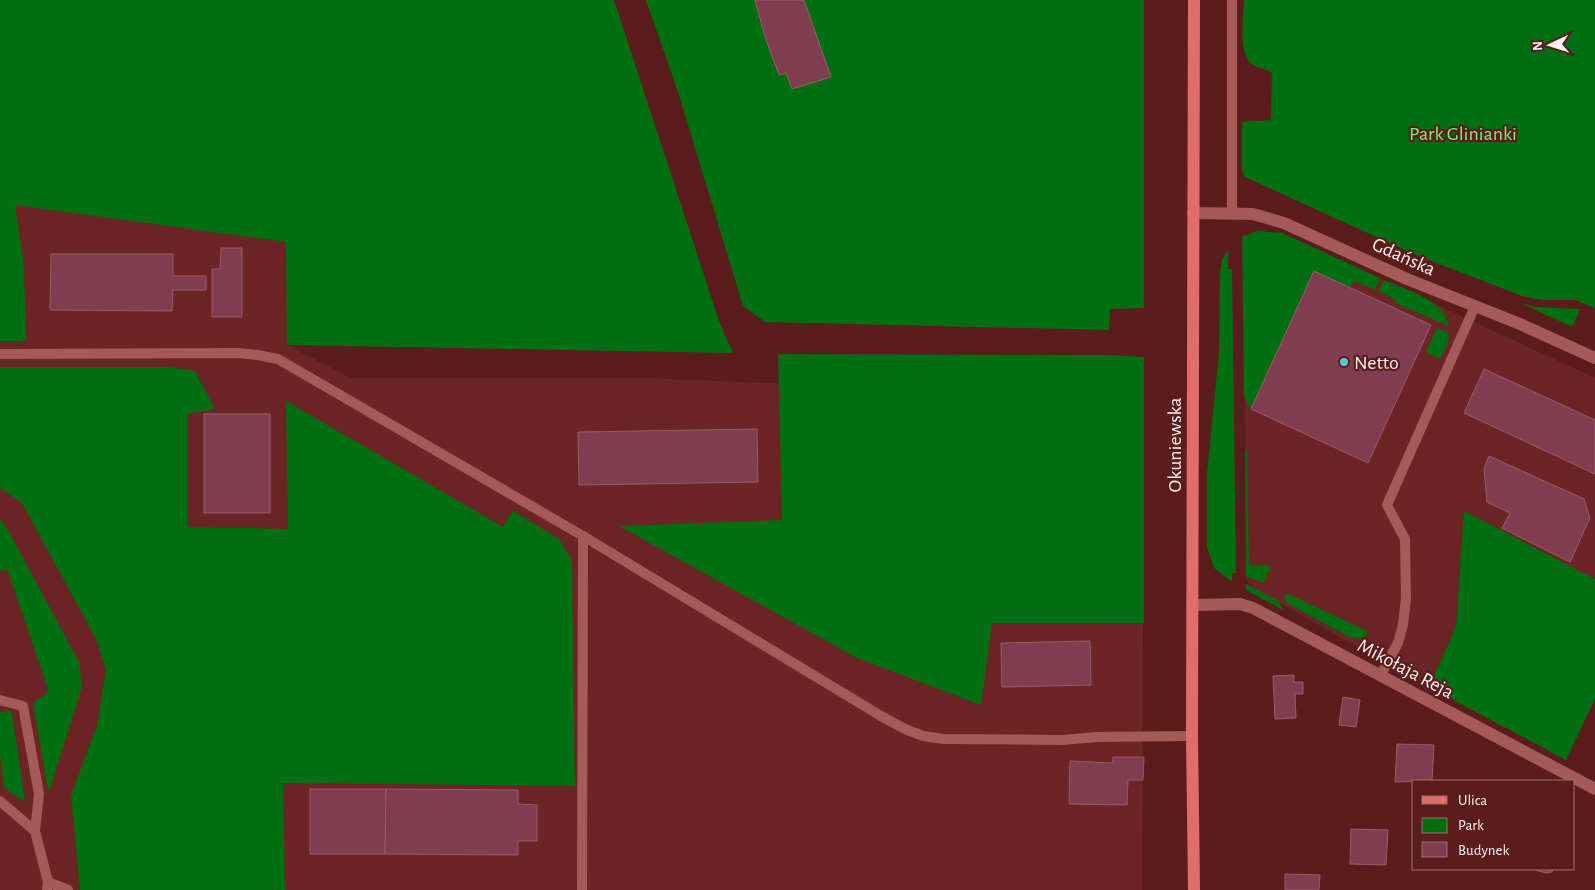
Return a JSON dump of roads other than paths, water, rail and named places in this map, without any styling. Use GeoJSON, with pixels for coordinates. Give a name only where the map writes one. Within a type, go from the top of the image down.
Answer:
{"type":"FeatureCollection","features":[{"type":"Feature","properties":{"kind":"main road","name":"Okuniewska"},"geometry":{"type":"LineString","coordinates":[[1194,0],[1192,736],[1194,890]]}},
{"type":"Feature","properties":{"kind":"street","name":"Gdańska"},"geometry":{"type":"LineString","coordinates":[[1194,213],[1254,214],[1284,223],[1407,279],[1595,358]]}},
{"type":"Feature","properties":{"kind":"street","name":"Mikołaja Reja"},"geometry":{"type":"LineString","coordinates":[[1193,604],[1240,604],[1253,608],[1595,789]]}},
{"type":"Feature","properties":{"kind":"lane"},"geometry":{"type":"LineString","coordinates":[[1232,0],[1232,214]]}},
{"type":"Feature","properties":{"kind":"lane"},"geometry":{"type":"LineString","coordinates":[[1380,676],[1398,643],[1403,625],[1405,606],[1404,539],[1387,505],[1475,306]]}},
{"type":"Feature","properties":{"kind":"lane"},"geometry":{"type":"LineString","coordinates":[[0,354],[237,353],[278,359],[583,536],[881,716],[905,730],[923,736],[994,740],[1192,736]]}},
{"type":"Feature","properties":{"kind":"lane"},"geometry":{"type":"LineString","coordinates":[[582,890],[583,536]]}},
{"type":"Feature","properties":{"kind":"lane"},"geometry":{"type":"LineString","coordinates":[[0,700],[23,706],[39,794],[35,831],[48,886],[68,890]]}},
{"type":"Feature","properties":{"kind":"lane"},"geometry":{"type":"LineString","coordinates":[[0,801],[35,831]]}},
{"type":"Feature","properties":{"kind":"place","name":"Netto"},"geometry":{"type":"Point","coordinates":[1344,362]}},
{"type":"Feature","properties":{"kind":"park label","name":"Park Glinianki"},"geometry":{"type":"Point","coordinates":[1463,133]}}]}
